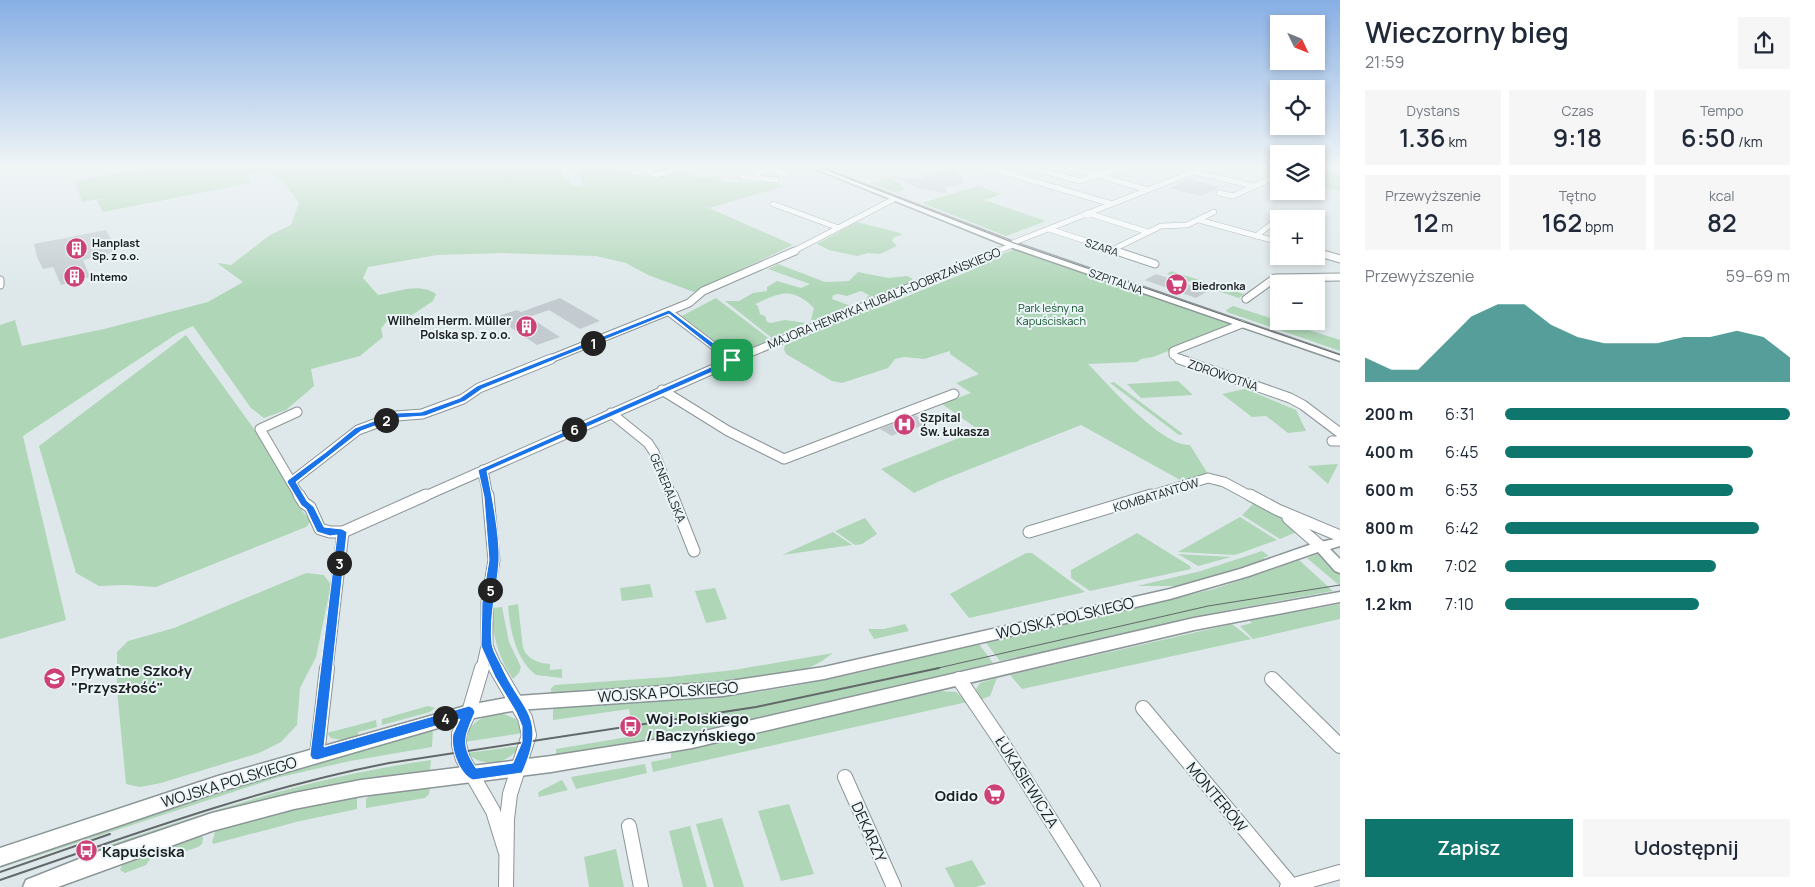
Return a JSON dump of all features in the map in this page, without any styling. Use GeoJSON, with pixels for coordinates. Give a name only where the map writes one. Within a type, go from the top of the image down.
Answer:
{"type":"FeatureCollection","features":[{"type":"Feature","properties":{"kind":"street"},"geometry":{"type":"LineString","coordinates":[[785,208],[839,228]]}},
{"type":"Feature","properties":{"kind":"street"},"geometry":{"type":"LineString","coordinates":[[291,482],[358,430],[396,416],[422,414],[463,399],[479,388],[669,312],[689,303],[697,294],[710,287],[804,247],[875,208]]}},
{"type":"Feature","properties":{"kind":"street","name":"SZPITALNA"},"geometry":{"type":"LineString","coordinates":[[920,208],[1012,245],[1340,358]]}},
{"type":"Feature","properties":{"kind":"street"},"geometry":{"type":"LineString","coordinates":[[1012,245],[1100,208]]}},
{"type":"Feature","properties":{"kind":"street"},"geometry":{"type":"LineString","coordinates":[[1112,250],[1161,226],[1182,226],[1214,212]]}},
{"type":"Feature","properties":{"kind":"street"},"geometry":{"type":"LineString","coordinates":[[1088,213],[1148,232]]}},
{"type":"Feature","properties":{"kind":"street"},"geometry":{"type":"LineString","coordinates":[[1199,220],[1270,240]]}},
{"type":"Feature","properties":{"kind":"street"},"geometry":{"type":"LineString","coordinates":[[1256,236],[1270,225]]}},
{"type":"Feature","properties":{"kind":"street","name":"SZARA"},"geometry":{"type":"LineString","coordinates":[[1049,229],[1155,264]]}},
{"type":"Feature","properties":{"kind":"street","name":"MAJORA HENRYKA HUBALA-DOBRZAŃSKIEGO"},"geometry":{"type":"LineString","coordinates":[[342,532],[732,360],[1012,245]]}},
{"type":"Feature","properties":{"kind":"street"},"geometry":{"type":"LineString","coordinates":[[1325,255],[1340,259]]}},
{"type":"Feature","properties":{"kind":"street"},"geometry":{"type":"LineString","coordinates":[[1246,298],[1275,278],[1340,277]]}},
{"type":"Feature","properties":{"kind":"street"},"geometry":{"type":"LineString","coordinates":[[669,312],[732,360]]}},
{"type":"Feature","properties":{"kind":"street","name":"ZDROWOTNA"},"geometry":{"type":"LineString","coordinates":[[1242,324],[1173,351],[1173,355],[1184,362],[1290,398],[1303,405],[1340,433]]}},
{"type":"Feature","properties":{"kind":"street"},"geometry":{"type":"LineString","coordinates":[[662,390],[720,426],[784,459],[954,394]]}},
{"type":"Feature","properties":{"kind":"street"},"geometry":{"type":"LineString","coordinates":[[297,412],[260,429],[304,503],[310,507],[320,529],[330,532],[342,532],[317,755]]}},
{"type":"Feature","properties":{"kind":"street","name":"GENERALSKA"},"geometry":{"type":"LineString","coordinates":[[611,413],[648,443],[654,452],[694,551]]}},
{"type":"Feature","properties":{"kind":"street"},"geometry":{"type":"LineString","coordinates":[[483,470],[488,497],[494,560],[487,602],[486,646],[482,669],[460,734],[459,745],[463,759],[494,811],[506,853]]}},
{"type":"Feature","properties":{"kind":"street","name":"KOMBATANTÓW"},"geometry":{"type":"LineString","coordinates":[[1029,532],[1208,478],[1224,482],[1278,510],[1340,536]]}},
{"type":"Feature","properties":{"kind":"street","name":"KOMBATANTÓW"},"geometry":{"type":"LineString","coordinates":[[1278,510],[1320,546]]}},
{"type":"Feature","properties":{"kind":"street","name":"WOJSKA POLSKIEGO"},"geometry":{"type":"LineString","coordinates":[[0,857],[218,784],[469,712],[517,704],[723,689],[824,673],[1178,592],[1244,573],[1320,546],[1340,542]]}},
{"type":"Feature","properties":{"kind":"street"},"geometry":{"type":"LineString","coordinates":[[1320,546],[1340,568]]}},
{"type":"Feature","properties":{"kind":"street"},"geometry":{"type":"LineString","coordinates":[[33,887],[194,828],[270,806],[361,788],[611,755],[692,741],[1194,624],[1340,597]]}},
{"type":"Feature","properties":{"kind":"street"},"geometry":{"type":"LineString","coordinates":[[486,646],[499,674],[525,718],[529,735],[510,794],[506,819],[506,887]]}},
{"type":"Feature","properties":{"kind":"street","name":"ŁUKASIEWICZA"},"geometry":{"type":"LineString","coordinates":[[959,679],[1001,741],[1093,887]]}},
{"type":"Feature","properties":{"kind":"street"},"geometry":{"type":"LineString","coordinates":[[1272,679],[1340,746]]}},
{"type":"Feature","properties":{"kind":"street","name":"MONTERÓW"},"geometry":{"type":"LineString","coordinates":[[1143,708],[1291,887]]}},
{"type":"Feature","properties":{"kind":"street","name":"DEKARZY"},"geometry":{"type":"LineString","coordinates":[[845,777],[894,887]]}},
{"type":"Feature","properties":{"kind":"street"},"geometry":{"type":"LineString","coordinates":[[629,826],[641,887]]}},
{"type":"Feature","properties":{"kind":"street"},"geometry":{"type":"LineString","coordinates":[[1291,887],[1340,872]]}},
{"type":"Feature","properties":{"kind":"green space"},"geometry":{"type":"Polygon","coordinates":[[[101,208],[122,208],[103,212],[101,208]]]}},
{"type":"Feature","properties":{"kind":"green space"},"geometry":{"type":"Polygon","coordinates":[[[297,208],[710,208],[793,245],[694,292],[648,275],[626,263],[596,256],[504,253],[437,255],[368,267],[363,278],[378,295],[415,288],[429,290],[436,294],[433,301],[412,315],[386,322],[381,329],[383,337],[360,356],[311,369],[314,386],[286,410],[264,418],[251,408],[193,326],[178,333],[23,436],[66,620],[0,639],[0,325],[15,320],[22,346],[104,329],[208,302],[243,282],[217,263],[231,265],[270,235],[291,225],[297,208]]]}},
{"type":"Feature","properties":{"kind":"green space"},"geometry":{"type":"Polygon","coordinates":[[[936,208],[1009,208],[1046,221],[1006,236],[936,208]]]}},
{"type":"Feature","properties":{"kind":"green space"},"geometry":{"type":"Polygon","coordinates":[[[857,222],[902,235],[894,237],[892,241],[897,246],[880,254],[868,253],[857,256],[829,250],[817,244],[857,222]]]}},
{"type":"Feature","properties":{"kind":"green space","name":"Park leśny na Kapuściskach"},"geometry":{"type":"Polygon","coordinates":[[[1015,249],[1235,325],[1137,362],[1088,364],[1136,413],[1151,425],[1178,443],[1190,445],[1208,474],[1182,481],[1081,425],[914,493],[881,469],[979,430],[942,404],[971,393],[956,383],[979,374],[950,354],[950,351],[924,359],[904,357],[895,359],[888,368],[842,383],[832,381],[786,354],[785,345],[830,326],[827,324],[867,308],[876,309],[967,272],[976,268],[980,263],[1015,249]]]}},
{"type":"Feature","properties":{"kind":"green space"},"geometry":{"type":"Polygon","coordinates":[[[778,264],[825,282],[849,281],[858,272],[888,278],[907,276],[913,279],[908,284],[867,300],[869,295],[861,291],[847,296],[833,295],[832,299],[851,306],[817,320],[811,320],[814,308],[806,301],[792,294],[779,295],[764,300],[755,304],[758,306],[760,314],[765,316],[767,322],[785,320],[806,323],[772,338],[725,301],[739,301],[753,293],[767,291],[767,287],[777,281],[801,288],[810,284],[768,269],[778,264]]]}},
{"type":"Feature","properties":{"kind":"green space"},"geometry":{"type":"Polygon","coordinates":[[[1171,271],[1244,294],[1239,298],[1167,274],[1171,271]]]}},
{"type":"Feature","properties":{"kind":"green space"},"geometry":{"type":"Polygon","coordinates":[[[716,298],[771,340],[739,353],[730,353],[682,316],[716,298]]]}},
{"type":"Feature","properties":{"kind":"green space"},"geometry":{"type":"Polygon","coordinates":[[[1233,306],[1270,318],[1270,327],[1227,312],[1226,310],[1233,306]]]}},
{"type":"Feature","properties":{"kind":"green space"},"geometry":{"type":"Polygon","coordinates":[[[1279,330],[1309,330],[1340,340],[1340,351],[1279,330]]]}},
{"type":"Feature","properties":{"kind":"green space"},"geometry":{"type":"Polygon","coordinates":[[[186,335],[259,436],[303,512],[311,521],[306,527],[156,587],[99,586],[76,573],[39,446],[186,335]]]}},
{"type":"Feature","properties":{"kind":"green space"},"geometry":{"type":"Polygon","coordinates":[[[1178,381],[1193,395],[1141,398],[1127,384],[1178,381]]]}},
{"type":"Feature","properties":{"kind":"green space"},"geometry":{"type":"Polygon","coordinates":[[[1114,382],[1183,434],[1179,435],[1110,383],[1114,382]]]}},
{"type":"Feature","properties":{"kind":"green space"},"geometry":{"type":"Polygon","coordinates":[[[1245,389],[1296,410],[1306,431],[1288,433],[1266,416],[1252,417],[1222,394],[1245,389]]]}},
{"type":"Feature","properties":{"kind":"green space"},"geometry":{"type":"Polygon","coordinates":[[[1338,464],[1328,484],[1308,466],[1338,464]]]}},
{"type":"Feature","properties":{"kind":"green space"},"geometry":{"type":"Polygon","coordinates":[[[1255,502],[1285,519],[1299,531],[1280,539],[1242,515],[1255,502]]]}},
{"type":"Feature","properties":{"kind":"green space"},"geometry":{"type":"Polygon","coordinates":[[[1240,517],[1277,540],[1235,555],[1178,552],[1240,517]]]}},
{"type":"Feature","properties":{"kind":"green space"},"geometry":{"type":"Polygon","coordinates":[[[865,518],[877,534],[862,544],[855,545],[835,531],[865,518]]]}},
{"type":"Feature","properties":{"kind":"green space"},"geometry":{"type":"Polygon","coordinates":[[[833,532],[852,545],[782,555],[833,532]]]}},
{"type":"Feature","properties":{"kind":"green space"},"geometry":{"type":"Polygon","coordinates":[[[1137,533],[1190,566],[1191,569],[1090,591],[1071,578],[1071,570],[1137,533]]]}},
{"type":"Feature","properties":{"kind":"green space"},"geometry":{"type":"Polygon","coordinates":[[[1262,551],[1269,556],[1263,558],[1266,560],[1182,586],[1137,586],[1201,571],[1262,551]]]}},
{"type":"Feature","properties":{"kind":"green space"},"geometry":{"type":"Polygon","coordinates":[[[1026,553],[1032,553],[1085,592],[969,618],[950,594],[1026,553]]]}},
{"type":"Feature","properties":{"kind":"green space"},"geometry":{"type":"Polygon","coordinates":[[[1320,553],[1340,573],[1340,586],[1307,558],[1320,553]]]}},
{"type":"Feature","properties":{"kind":"green space"},"geometry":{"type":"Polygon","coordinates":[[[1178,554],[1231,557],[1198,566],[1178,554]]]}},
{"type":"Feature","properties":{"kind":"green space"},"geometry":{"type":"Polygon","coordinates":[[[1299,560],[1333,591],[1219,612],[1000,661],[986,643],[1214,589],[1299,560]]]}},
{"type":"Feature","properties":{"kind":"green space"},"geometry":{"type":"Polygon","coordinates":[[[306,573],[324,575],[331,585],[316,657],[300,688],[297,725],[281,742],[259,753],[161,783],[140,787],[126,784],[117,690],[117,652],[128,641],[174,628],[306,573]]]}},
{"type":"Feature","properties":{"kind":"green space"},"geometry":{"type":"Polygon","coordinates":[[[650,584],[653,597],[622,601],[620,588],[650,584]]]}},
{"type":"Feature","properties":{"kind":"green space"},"geometry":{"type":"Polygon","coordinates":[[[715,588],[727,619],[706,623],[695,591],[715,588]]]}},
{"type":"Feature","properties":{"kind":"green space"},"geometry":{"type":"Polygon","coordinates":[[[518,604],[525,652],[534,660],[550,664],[550,670],[562,669],[562,678],[536,675],[523,661],[512,634],[508,606],[518,604]]]}},
{"type":"Feature","properties":{"kind":"green space"},"geometry":{"type":"Polygon","coordinates":[[[1340,604],[1340,619],[1253,639],[1240,626],[1252,623],[1249,620],[1340,604]]]}},
{"type":"Feature","properties":{"kind":"green space"},"geometry":{"type":"Polygon","coordinates":[[[502,607],[509,642],[521,667],[519,673],[513,679],[503,662],[493,627],[492,608],[502,607]]]}},
{"type":"Feature","properties":{"kind":"green space"},"geometry":{"type":"Polygon","coordinates":[[[905,624],[909,631],[874,639],[868,629],[884,629],[905,624]]]}},
{"type":"Feature","properties":{"kind":"green space"},"geometry":{"type":"Polygon","coordinates":[[[1232,624],[1251,639],[1022,689],[1010,675],[1232,624]]]}},
{"type":"Feature","properties":{"kind":"green space"},"geometry":{"type":"Polygon","coordinates":[[[979,644],[993,663],[737,723],[670,737],[556,756],[556,749],[634,736],[629,709],[553,720],[553,707],[685,699],[764,691],[845,676],[979,644]]]}},
{"type":"Feature","properties":{"kind":"green space"},"geometry":{"type":"Polygon","coordinates":[[[833,653],[805,670],[749,679],[659,688],[551,694],[551,688],[555,685],[669,677],[734,670],[833,653]]]}},
{"type":"Feature","properties":{"kind":"green space"},"geometry":{"type":"Polygon","coordinates":[[[997,678],[990,696],[980,700],[976,689],[980,683],[997,678]]]}},
{"type":"Feature","properties":{"kind":"green space"},"geometry":{"type":"Polygon","coordinates":[[[939,691],[956,692],[967,702],[653,772],[651,762],[671,758],[671,753],[939,691]]]}},
{"type":"Feature","properties":{"kind":"green space"},"geometry":{"type":"Polygon","coordinates":[[[428,706],[435,708],[430,712],[382,725],[382,719],[428,706]]]}},
{"type":"Feature","properties":{"kind":"green space"},"geometry":{"type":"Polygon","coordinates":[[[501,713],[516,719],[523,733],[464,742],[469,729],[477,721],[501,713]]]}},
{"type":"Feature","properties":{"kind":"green space"},"geometry":{"type":"Polygon","coordinates":[[[376,720],[377,727],[358,732],[358,736],[342,740],[331,738],[327,733],[376,720]]]}},
{"type":"Feature","properties":{"kind":"green space"},"geometry":{"type":"Polygon","coordinates":[[[433,728],[432,747],[350,761],[276,778],[0,868],[0,864],[288,771],[433,728]]]}},
{"type":"Feature","properties":{"kind":"green space"},"geometry":{"type":"Polygon","coordinates":[[[520,746],[509,757],[488,763],[473,758],[467,753],[520,746]]]}},
{"type":"Feature","properties":{"kind":"green space"},"geometry":{"type":"Polygon","coordinates":[[[431,760],[430,771],[343,783],[266,799],[193,820],[98,852],[98,849],[139,835],[263,796],[346,775],[431,760]]]}},
{"type":"Feature","properties":{"kind":"green space"},"geometry":{"type":"Polygon","coordinates":[[[645,764],[647,773],[576,789],[571,777],[645,764]]]}},
{"type":"Feature","properties":{"kind":"green space"},"geometry":{"type":"Polygon","coordinates":[[[562,780],[568,790],[539,797],[538,793],[540,791],[562,780]]]}},
{"type":"Feature","properties":{"kind":"green space"},"geometry":{"type":"Polygon","coordinates":[[[430,788],[429,794],[425,798],[366,808],[366,799],[370,795],[430,788]]]}},
{"type":"Feature","properties":{"kind":"green space"},"geometry":{"type":"Polygon","coordinates":[[[357,796],[357,809],[296,822],[213,844],[212,842],[216,829],[275,813],[357,796]]]}},
{"type":"Feature","properties":{"kind":"green space"},"geometry":{"type":"Polygon","coordinates":[[[789,804],[814,874],[781,881],[758,811],[789,804]]]}},
{"type":"Feature","properties":{"kind":"green space"},"geometry":{"type":"Polygon","coordinates":[[[722,818],[744,887],[714,887],[696,824],[722,818]]]}},
{"type":"Feature","properties":{"kind":"green space"},"geometry":{"type":"Polygon","coordinates":[[[690,826],[707,887],[683,887],[669,831],[690,826]]]}},
{"type":"Feature","properties":{"kind":"green space"},"geometry":{"type":"Polygon","coordinates":[[[201,835],[203,838],[202,844],[198,847],[163,859],[162,853],[169,845],[201,835]]]}},
{"type":"Feature","properties":{"kind":"green space"},"geometry":{"type":"Polygon","coordinates":[[[616,849],[624,887],[589,887],[584,857],[616,849]]]}},
{"type":"Feature","properties":{"kind":"green space"},"geometry":{"type":"Polygon","coordinates":[[[148,852],[151,858],[146,865],[125,873],[120,870],[123,863],[148,852]]]}},
{"type":"Feature","properties":{"kind":"green space"},"geometry":{"type":"Polygon","coordinates":[[[972,860],[986,884],[975,887],[955,887],[945,868],[972,860]]]}},
{"type":"Feature","properties":{"kind":"building","name":"Hanplast Sp. z o.o."},"geometry":{"type":"Polygon","coordinates":[[[106,230],[118,252],[83,260],[90,277],[61,285],[53,267],[43,269],[37,257],[34,244],[106,230]]]}},
{"type":"Feature","properties":{"kind":"building","name":"Biedronka"},"geometry":{"type":"Polygon","coordinates":[[[1156,274],[1208,291],[1196,298],[1145,280],[1156,274]]]}},
{"type":"Feature","properties":{"kind":"building"},"geometry":{"type":"Polygon","coordinates":[[[560,298],[600,321],[580,329],[549,310],[529,317],[560,337],[537,345],[495,317],[517,310],[521,312],[560,298]]]}},
{"type":"Feature","properties":{"kind":"building"},"geometry":{"type":"Polygon","coordinates":[[[915,415],[927,423],[901,435],[898,433],[892,436],[880,429],[915,415]]]}},
{"type":"Feature","properties":{"kind":"tram line"},"geometry":{"type":"LineString","coordinates":[[925,208],[1014,243],[1340,355]]}},
{"type":"Feature","properties":{"kind":"tram line"},"geometry":{"type":"LineString","coordinates":[[934,669],[1208,606],[1340,585]]}},
{"type":"Feature","properties":{"kind":"tram line"},"geometry":{"type":"LineString","coordinates":[[0,880],[144,830],[241,800],[339,774],[389,763],[756,707],[939,668]]}},
{"type":"Feature","properties":{"kind":"tram line"},"geometry":{"type":"LineString","coordinates":[[0,872],[110,834]]}},
{"type":"Feature","properties":{"kind":"place","name":"Hanplast Sp. z o.o."},"geometry":{"type":"Point","coordinates":[76,248]}},
{"type":"Feature","properties":{"kind":"place","name":"Intemo"},"geometry":{"type":"Point","coordinates":[74,276]}},
{"type":"Feature","properties":{"kind":"place","name":"Biedronka"},"geometry":{"type":"Point","coordinates":[1176,285]}},
{"type":"Feature","properties":{"kind":"place","name":"Wilhelm Herm. Müller Polska sp. z o.o."},"geometry":{"type":"Point","coordinates":[527,327]}},
{"type":"Feature","properties":{"kind":"place","name":"Szpital Św. Łukasza"},"geometry":{"type":"Point","coordinates":[904,424]}},
{"type":"Feature","properties":{"kind":"place","name":"Prywatne Szkoły \"Przyszłość\""},"geometry":{"type":"Point","coordinates":[55,679]}},
{"type":"Feature","properties":{"kind":"place","name":"Woj.Polskiego / Baczyńskiego"},"geometry":{"type":"Point","coordinates":[630,727]}},
{"type":"Feature","properties":{"kind":"place","name":"Odido"},"geometry":{"type":"Point","coordinates":[994,795]}},
{"type":"Feature","properties":{"kind":"place","name":"Kapuściska"},"geometry":{"type":"Point","coordinates":[86,851]}},
{"type":"Feature","properties":{"kind":"route"},"geometry":{"type":"LineString","coordinates":[[669,312],[732,360],[483,470],[488,497],[494,560],[487,602],[486,646],[494,665],[521,709],[528,726],[528,742],[518,768],[473,774],[463,759],[459,745],[463,724],[469,712],[317,755],[342,532],[336,533],[320,529],[310,507],[304,503],[291,482],[344,443],[358,430],[396,416],[422,414],[463,399],[479,388],[669,312]]}}]}
